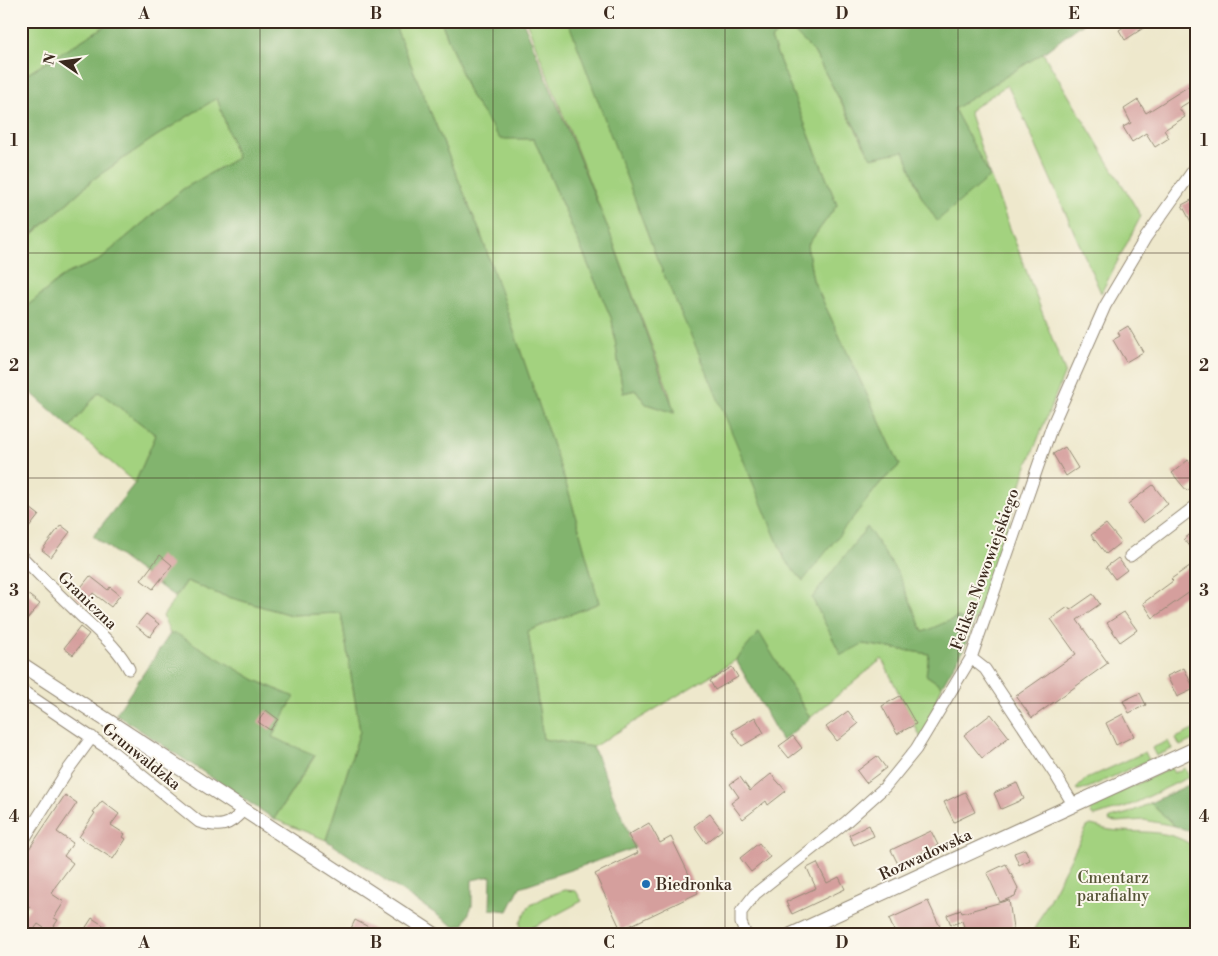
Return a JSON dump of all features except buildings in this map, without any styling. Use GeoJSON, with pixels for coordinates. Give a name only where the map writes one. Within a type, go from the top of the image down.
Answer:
{"type":"FeatureCollection","features":[{"type":"Feature","properties":{"kind":"street","name":"Feliksa Nowowiejskiego"},"geometry":{"type":"LineString","coordinates":[[746,935],[741,923],[741,912],[755,894],[846,822],[885,787],[916,749],[971,658],[1052,426],[1105,306],[1146,237],[1197,165]]}},
{"type":"Feature","properties":{"kind":"street"},"geometry":{"type":"LineString","coordinates":[[1130,556],[1197,506]]}},
{"type":"Feature","properties":{"kind":"street","name":"Graniczna"},"geometry":{"type":"LineString","coordinates":[[21,556],[101,634],[129,669]]}},
{"type":"Feature","properties":{"kind":"street"},"geometry":{"type":"LineString","coordinates":[[971,658],[985,669],[1073,804]]}},
{"type":"Feature","properties":{"kind":"street"},"geometry":{"type":"LineString","coordinates":[[21,664],[435,935]]}},
{"type":"Feature","properties":{"kind":"street","name":"Grunwaldzka"},"geometry":{"type":"LineString","coordinates":[[21,690],[114,752],[199,822],[214,826],[224,825],[237,818],[243,810]]}},
{"type":"Feature","properties":{"kind":"street"},"geometry":{"type":"LineString","coordinates":[[21,844],[67,771],[92,737]]}},
{"type":"Feature","properties":{"kind":"street","name":"Rozwadowska"},"geometry":{"type":"LineString","coordinates":[[791,935],[1197,748]]}},
{"type":"Feature","properties":{"kind":"green space"},"geometry":{"type":"Polygon","coordinates":[[[28,21],[113,21],[21,78],[21,26],[28,21]]]}},
{"type":"Feature","properties":{"kind":"green space"},"geometry":{"type":"Polygon","coordinates":[[[113,21],[393,21],[480,232],[570,496],[599,603],[528,631],[543,739],[593,747],[635,848],[520,887],[508,911],[490,909],[491,876],[472,880],[472,906],[464,924],[455,927],[326,840],[360,731],[341,613],[291,615],[218,594],[187,581],[175,597],[93,536],[135,483],[156,435],[99,392],[70,427],[21,384],[21,311],[66,274],[98,261],[183,189],[237,158],[217,98],[95,178],[21,246],[21,78],[113,21]]]}},
{"type":"Feature","properties":{"kind":"green space"},"geometry":{"type":"Polygon","coordinates":[[[393,21],[441,21],[470,95],[500,138],[534,139],[612,320],[623,393],[636,390],[646,404],[674,413],[669,392],[609,231],[526,21],[571,21],[853,517],[881,482],[900,465],[813,280],[807,246],[837,205],[771,39],[787,25],[814,52],[871,158],[904,150],[921,196],[989,176],[954,109],[1043,53],[1141,216],[1101,293],[1021,112],[1007,85],[969,111],[990,176],[1065,372],[1025,471],[993,574],[973,625],[958,617],[923,633],[901,581],[863,644],[930,654],[926,675],[942,686],[922,740],[882,659],[810,718],[759,633],[736,660],[593,747],[543,739],[528,631],[599,603],[570,496],[480,232],[393,21]]]}},
{"type":"Feature","properties":{"kind":"green space"},"geometry":{"type":"Polygon","coordinates":[[[441,21],[523,21],[609,231],[675,413],[646,404],[636,390],[623,393],[612,320],[534,139],[500,139],[470,95],[441,21]]]}},
{"type":"Feature","properties":{"kind":"green space"},"geometry":{"type":"Polygon","coordinates":[[[568,21],[1086,21],[1043,53],[954,109],[990,176],[937,221],[921,196],[904,151],[871,158],[814,52],[787,25],[771,39],[837,205],[807,246],[813,280],[900,465],[881,482],[803,581],[785,560],[703,363],[657,259],[568,21]]]}},
{"type":"Feature","properties":{"kind":"green space"},"geometry":{"type":"Polygon","coordinates":[[[217,98],[237,158],[183,189],[98,261],[66,274],[21,311],[21,245],[95,178],[217,98]]]}},
{"type":"Feature","properties":{"kind":"green space"},"geometry":{"type":"Polygon","coordinates":[[[99,392],[156,435],[135,483],[70,427],[99,392]]]}},
{"type":"Feature","properties":{"kind":"green space"},"geometry":{"type":"Polygon","coordinates":[[[867,527],[899,575],[923,632],[958,617],[973,625],[964,648],[942,686],[926,675],[929,654],[863,644],[841,655],[812,598],[867,527]]]}},
{"type":"Feature","properties":{"kind":"green space"},"geometry":{"type":"Polygon","coordinates":[[[187,581],[218,594],[291,615],[341,613],[360,731],[326,840],[274,819],[315,756],[271,737],[294,697],[255,680],[190,643],[170,634],[163,616],[187,581]]]}},
{"type":"Feature","properties":{"kind":"green space"},"geometry":{"type":"Polygon","coordinates":[[[759,632],[810,718],[782,741],[736,660],[759,632]]]}},
{"type":"Feature","properties":{"kind":"green space"},"geometry":{"type":"Polygon","coordinates":[[[170,634],[177,634],[255,680],[294,697],[272,737],[315,755],[274,819],[116,714],[170,634]]]}},
{"type":"Feature","properties":{"kind":"green space"},"geometry":{"type":"Polygon","coordinates":[[[1197,728],[1197,738],[1180,746],[1176,738],[1197,728]]]}},
{"type":"Feature","properties":{"kind":"green space"},"geometry":{"type":"Polygon","coordinates":[[[1168,741],[1172,749],[1156,756],[1152,748],[1168,741]]]}},
{"type":"Feature","properties":{"kind":"green space"},"geometry":{"type":"Polygon","coordinates":[[[1145,752],[1149,760],[1088,788],[1076,789],[1086,779],[1145,752]]]}},
{"type":"Feature","properties":{"kind":"green space"},"geometry":{"type":"Polygon","coordinates":[[[1171,768],[1174,773],[1185,768],[1189,777],[1133,804],[1095,816],[1092,815],[1089,808],[1091,806],[1171,768]]]}},
{"type":"Feature","properties":{"kind":"green space"},"geometry":{"type":"Polygon","coordinates":[[[1197,781],[1196,833],[1175,826],[1150,803],[1197,781]]]}},
{"type":"Feature","properties":{"kind":"green space"},"geometry":{"type":"Polygon","coordinates":[[[1150,803],[1175,826],[1144,820],[1109,821],[1110,818],[1129,813],[1150,803]]]}},
{"type":"Feature","properties":{"kind":"green space","name":"Cmentarz parafialny"},"geometry":{"type":"Polygon","coordinates":[[[1091,825],[1110,830],[1166,834],[1187,842],[1197,849],[1197,935],[1031,935],[1087,827],[1091,825]]]}},
{"type":"Feature","properties":{"kind":"green space"},"geometry":{"type":"Polygon","coordinates":[[[565,890],[576,891],[582,901],[522,933],[520,923],[529,906],[547,896],[565,890]]]}},
{"type":"Feature","properties":{"kind":"place","name":"Biedronka"},"geometry":{"type":"Point","coordinates":[646,884]}}]}
